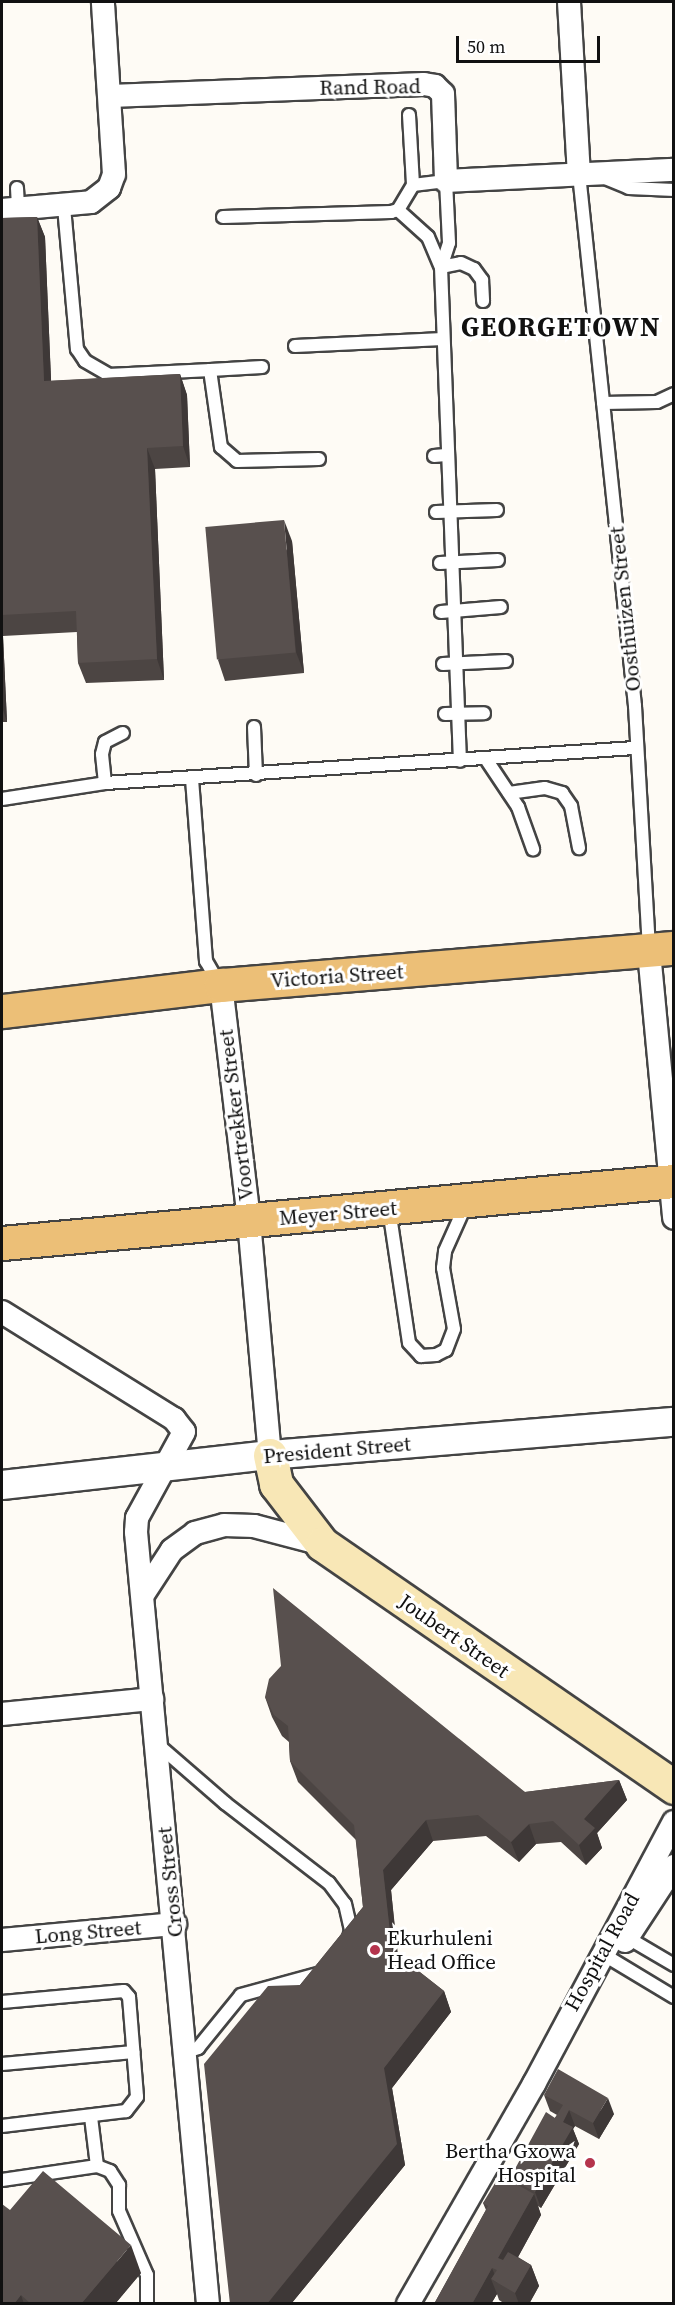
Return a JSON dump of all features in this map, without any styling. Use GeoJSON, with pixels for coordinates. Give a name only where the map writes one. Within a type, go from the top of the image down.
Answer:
{"type":"FeatureCollection","features":[{"type":"Feature","properties":{"kind":"main road","name":"Victoria Street"},"geometry":{"type":"LineString","coordinates":[[2,1011],[221,985],[661,950]]}},
{"type":"Feature","properties":{"kind":"main road","name":"Meyer Street"},"geometry":{"type":"LineString","coordinates":[[2,1243],[671,1181]]}},
{"type":"Feature","properties":{"kind":"main road","name":"Joubert Street"},"geometry":{"type":"LineString","coordinates":[[270,1455],[276,1484],[322,1544],[674,1787]]}},
{"type":"Feature","properties":{"kind":"street"},"geometry":{"type":"LineString","coordinates":[[12,202],[64,207],[102,196],[114,174],[103,2]]}},
{"type":"Feature","properties":{"kind":"street","name":"Oosthuizen Street"},"geometry":{"type":"LineString","coordinates":[[569,2],[588,174]]}},
{"type":"Feature","properties":{"kind":"street","name":"Rand Road"},"geometry":{"type":"LineString","coordinates":[[110,96],[435,86],[443,94],[445,107],[446,181]]}},
{"type":"Feature","properties":{"kind":"street"},"geometry":{"type":"LineString","coordinates":[[446,181],[674,170]]}},
{"type":"Feature","properties":{"kind":"street","name":"Oosthuizen Street"},"geometry":{"type":"LineString","coordinates":[[661,950],[674,1218]]}},
{"type":"Feature","properties":{"kind":"street","name":"Voortrekker Street"},"geometry":{"type":"LineString","coordinates":[[221,985],[249,1221],[270,1455]]}},
{"type":"Feature","properties":{"kind":"street"},"geometry":{"type":"LineString","coordinates":[[2,1312],[174,1419],[184,1432],[182,1441],[163,1466]]}},
{"type":"Feature","properties":{"kind":"street","name":"President Street"},"geometry":{"type":"LineString","coordinates":[[2,1485],[270,1455],[674,1422]]}},
{"type":"Feature","properties":{"kind":"street","name":"Cross Street"},"geometry":{"type":"LineString","coordinates":[[163,1466],[137,1518],[208,2304]]}},
{"type":"Feature","properties":{"kind":"street"},"geometry":{"type":"LineString","coordinates":[[144,1593],[172,1550],[195,1533],[224,1525],[254,1526],[322,1544]]}},
{"type":"Feature","properties":{"kind":"street"},"geometry":{"type":"LineString","coordinates":[[2,1714],[152,1699]]}},
{"type":"Feature","properties":{"kind":"street","name":"Hospital Road"},"geometry":{"type":"LineString","coordinates":[[408,2304],[621,1934],[674,1822]]}},
{"type":"Feature","properties":{"kind":"street","name":"Hospital Road"},"geometry":{"type":"LineString","coordinates":[[621,1934],[674,1866]]}},
{"type":"Feature","properties":{"kind":"street","name":"Long Street"},"geometry":{"type":"LineString","coordinates":[[2,1940],[175,1924]]}},
{"type":"Feature","properties":{"kind":"lane"},"geometry":{"type":"LineString","coordinates":[[398,210],[413,185],[409,115]]}},
{"type":"Feature","properties":{"kind":"lane"},"geometry":{"type":"LineString","coordinates":[[588,174],[629,188],[674,190]]}},
{"type":"Feature","properties":{"kind":"lane","name":"Oosthuizen Street"},"geometry":{"type":"LineString","coordinates":[[588,174],[603,403],[635,706],[635,748],[661,950]]}},
{"type":"Feature","properties":{"kind":"lane"},"geometry":{"type":"LineString","coordinates":[[413,185],[446,181],[449,243],[441,267],[443,339],[440,455],[446,563],[454,611],[460,762]]}},
{"type":"Feature","properties":{"kind":"lane"},"geometry":{"type":"LineString","coordinates":[[64,207],[77,349],[85,361],[109,375],[262,367]]}},
{"type":"Feature","properties":{"kind":"lane"},"geometry":{"type":"LineString","coordinates":[[223,217],[398,210],[428,237],[441,267]]}},
{"type":"Feature","properties":{"kind":"lane"},"geometry":{"type":"LineString","coordinates":[[441,267],[461,263],[474,269],[482,280],[483,302]]}},
{"type":"Feature","properties":{"kind":"lane"},"geometry":{"type":"LineString","coordinates":[[295,346],[443,339]]}},
{"type":"Feature","properties":{"kind":"lane"},"geometry":{"type":"LineString","coordinates":[[210,370],[217,434],[227,456],[237,461],[320,459]]}},
{"type":"Feature","properties":{"kind":"lane"},"geometry":{"type":"LineString","coordinates":[[603,403],[657,402],[674,394]]}},
{"type":"Feature","properties":{"kind":"lane"},"geometry":{"type":"LineString","coordinates":[[442,512],[497,510]]}},
{"type":"Feature","properties":{"kind":"lane"},"geometry":{"type":"LineString","coordinates":[[446,563],[498,560]]}},
{"type":"Feature","properties":{"kind":"lane"},"geometry":{"type":"LineString","coordinates":[[441,612],[501,607]]}},
{"type":"Feature","properties":{"kind":"lane"},"geometry":{"type":"LineString","coordinates":[[443,664],[506,661]]}},
{"type":"Feature","properties":{"kind":"lane"},"geometry":{"type":"LineString","coordinates":[[445,714],[484,713]]}},
{"type":"Feature","properties":{"kind":"lane"},"geometry":{"type":"LineString","coordinates":[[254,727],[256,775]]}},
{"type":"Feature","properties":{"kind":"lane"},"geometry":{"type":"LineString","coordinates":[[105,783],[102,753],[105,742],[123,733]]}},
{"type":"Feature","properties":{"kind":"lane"},"geometry":{"type":"LineString","coordinates":[[2,799],[105,783],[460,762],[635,748]]}},
{"type":"Feature","properties":{"kind":"lane"},"geometry":{"type":"LineString","coordinates":[[486,759],[509,793],[529,830],[533,849]]}},
{"type":"Feature","properties":{"kind":"lane","name":"Voortrekker Street"},"geometry":{"type":"LineString","coordinates":[[192,779],[206,961],[221,985]]}},
{"type":"Feature","properties":{"kind":"lane"},"geometry":{"type":"LineString","coordinates":[[509,793],[545,788],[562,793],[571,806],[579,848]]}},
{"type":"Feature","properties":{"kind":"lane"},"geometry":{"type":"LineString","coordinates":[[389,1208],[409,1343],[421,1356],[436,1355],[446,1350],[454,1329],[443,1268],[445,1251],[468,1200]]}},
{"type":"Feature","properties":{"kind":"lane"},"geometry":{"type":"LineString","coordinates":[[156,1743],[225,1803],[330,1883],[345,1904],[351,1931],[344,1951]]}},
{"type":"Feature","properties":{"kind":"lane"},"geometry":{"type":"LineString","coordinates":[[621,1934],[674,1965]]}},
{"type":"Feature","properties":{"kind":"lane"},"geometry":{"type":"LineString","coordinates":[[608,1957],[674,1997]]}},
{"type":"Feature","properties":{"kind":"lane"},"geometry":{"type":"LineString","coordinates":[[186,2052],[198,2048],[241,1995],[306,1980],[328,1968]]}},
{"type":"Feature","properties":{"kind":"lane"},"geometry":{"type":"LineString","coordinates":[[2,2002],[119,1989],[129,1997],[138,2097],[126,2111],[2,2126]]}},
{"type":"Feature","properties":{"kind":"lane"},"geometry":{"type":"LineString","coordinates":[[2,2064],[133,2052]]}},
{"type":"Feature","properties":{"kind":"lane"},"geometry":{"type":"LineString","coordinates":[[91,2117],[97,2166]]}},
{"type":"Feature","properties":{"kind":"lane"},"geometry":{"type":"LineString","coordinates":[[2,2180],[97,2166],[110,2171],[119,2185],[119,2211],[147,2275],[147,2304]]}},
{"type":"Feature","properties":{"kind":"building"},"geometry":{"type":"Polygon","coordinates":[[[37,217],[44,381],[180,374],[183,446],[147,448],[157,659],[78,663],[76,611],[2,615],[2,218],[37,217]]]}},
{"type":"Feature","properties":{"kind":"building"},"geometry":{"type":"Polygon","coordinates":[[[284,520],[296,652],[217,659],[205,527],[284,520]]]}},
{"type":"Feature","properties":{"kind":"building","name":"Ekurhuleni Head Office"},"geometry":{"type":"Polygon","coordinates":[[[273,1588],[525,1792],[619,1780],[584,1819],[595,1828],[579,1845],[553,1821],[529,1824],[511,1842],[478,1815],[426,1820],[383,1870],[392,1950],[444,1991],[384,2068],[397,2144],[267,2304],[230,2304],[204,2064],[268,1986],[300,1985],[363,1907],[354,1825],[290,1761],[288,1726],[274,1715],[265,1697],[269,1679],[281,1666],[273,1588]]]}},
{"type":"Feature","properties":{"kind":"building"},"geometry":{"type":"Polygon","coordinates":[[[558,2069],[608,2098],[593,2123],[569,2110],[563,2122],[573,2127],[535,2192],[510,2178],[546,2112],[555,2118],[563,2105],[544,2095],[558,2069]]]}},
{"type":"Feature","properties":{"kind":"building"},"geometry":{"type":"Polygon","coordinates":[[[43,2171],[131,2245],[81,2304],[31,2304],[21,2295],[14,2304],[2,2304],[2,2204],[10,2210],[43,2171]]]}},
{"type":"Feature","properties":{"kind":"building"},"geometry":{"type":"Polygon","coordinates":[[[500,2175],[534,2194],[498,2258],[503,2260],[508,2252],[531,2265],[515,2293],[491,2279],[497,2270],[492,2268],[472,2304],[434,2304],[488,2206],[483,2203],[500,2175]]]}},
{"type":"Feature","properties":{"kind":"place","name":"Ekurhuleni Head Office"},"geometry":{"type":"Point","coordinates":[375,1950]}},
{"type":"Feature","properties":{"kind":"place","name":"Bertha Gxowa Hospital"},"geometry":{"type":"Point","coordinates":[590,2163]}},
{"type":"Feature","properties":{"kind":"district","name":"GEORGETOWN"},"geometry":{"type":"Point","coordinates":[561,327]}}]}
